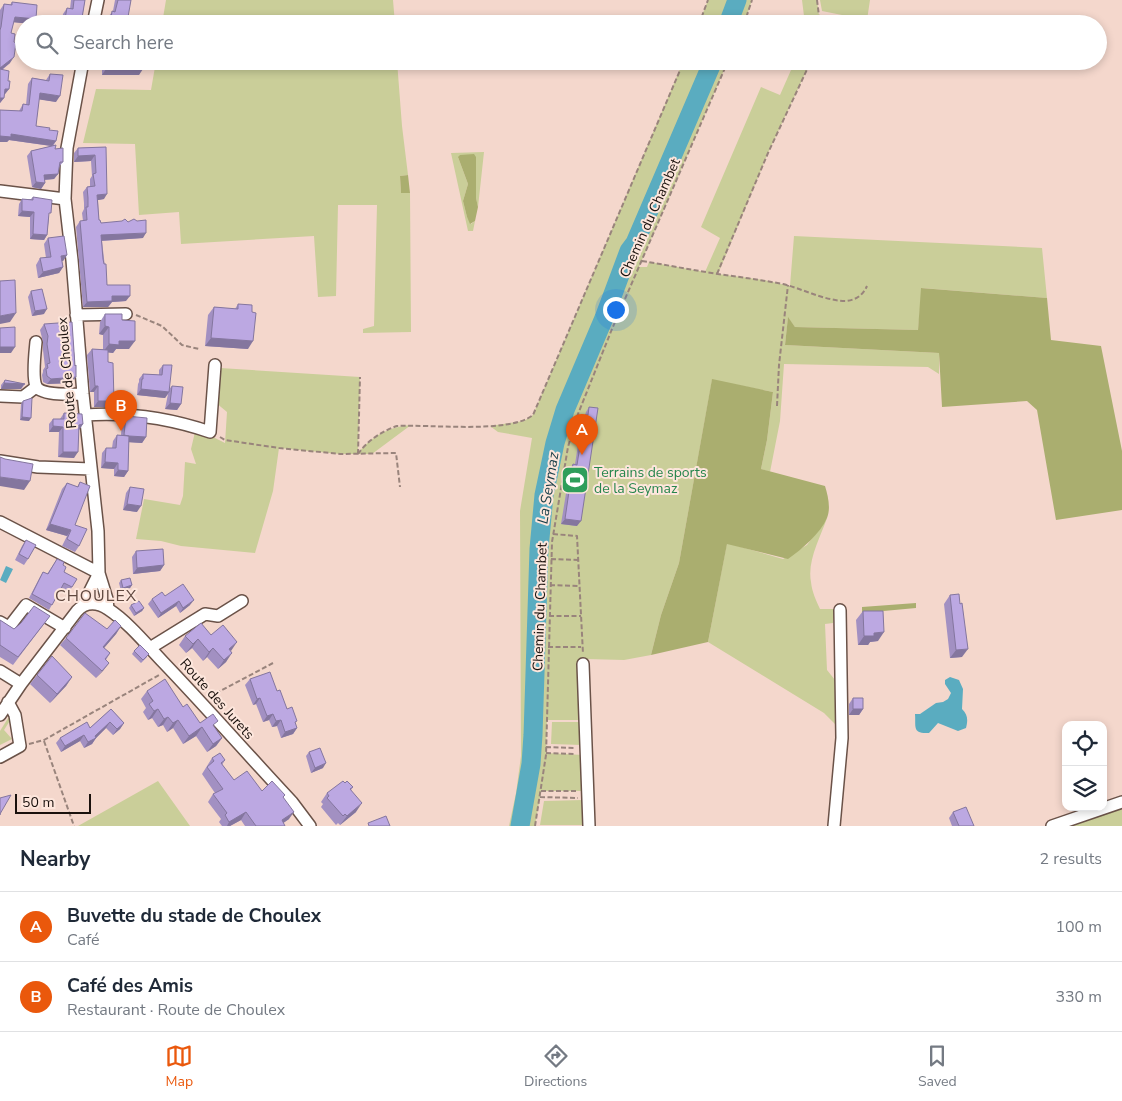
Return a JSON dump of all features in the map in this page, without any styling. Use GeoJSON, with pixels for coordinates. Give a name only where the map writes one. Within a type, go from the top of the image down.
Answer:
{"type":"FeatureCollection","features":[{"type":"Feature","properties":{"kind":"street"},"geometry":{"type":"LineString","coordinates":[[94,15],[98,0]]}},
{"type":"Feature","properties":{"kind":"street","name":"Route de Choulex"},"geometry":{"type":"LineString","coordinates":[[81,70],[67,148],[65,199],[98,531],[99,573],[108,609]]}},
{"type":"Feature","properties":{"kind":"street"},"geometry":{"type":"LineString","coordinates":[[0,192],[65,199]]}},
{"type":"Feature","properties":{"kind":"street"},"geometry":{"type":"LineString","coordinates":[[76,315],[126,314]]}},
{"type":"Feature","properties":{"kind":"street"},"geometry":{"type":"LineString","coordinates":[[36,342],[36,387]]}},
{"type":"Feature","properties":{"kind":"street"},"geometry":{"type":"LineString","coordinates":[[85,415],[114,413],[148,416],[185,423],[210,432],[214,365]]}},
{"type":"Feature","properties":{"kind":"street"},"geometry":{"type":"LineString","coordinates":[[36,387],[49,392],[83,394]]}},
{"type":"Feature","properties":{"kind":"street"},"geometry":{"type":"LineString","coordinates":[[0,396],[23,397],[36,387]]}},
{"type":"Feature","properties":{"kind":"street"},"geometry":{"type":"LineString","coordinates":[[0,461],[38,467],[92,469]]}},
{"type":"Feature","properties":{"kind":"street"},"geometry":{"type":"LineString","coordinates":[[0,522],[99,573],[88,604],[77,610],[0,715]]}},
{"type":"Feature","properties":{"kind":"street"},"geometry":{"type":"LineString","coordinates":[[150,648],[205,614],[218,616],[242,601]]}},
{"type":"Feature","properties":{"kind":"street"},"geometry":{"type":"LineString","coordinates":[[0,622],[9,628],[26,604],[65,628]]}},
{"type":"Feature","properties":{"kind":"street","name":"Route des Jurets"},"geometry":{"type":"LineString","coordinates":[[88,604],[108,609],[150,648],[292,802],[310,826]]}},
{"type":"Feature","properties":{"kind":"street"},"geometry":{"type":"LineString","coordinates":[[834,826],[842,738],[840,610]]}},
{"type":"Feature","properties":{"kind":"street"},"geometry":{"type":"LineString","coordinates":[[583,664],[589,826]]}},
{"type":"Feature","properties":{"kind":"street"},"geometry":{"type":"LineString","coordinates":[[0,671],[21,684]]}},
{"type":"Feature","properties":{"kind":"street"},"geometry":{"type":"LineString","coordinates":[[0,757],[20,746],[15,715],[8,702]]}},
{"type":"Feature","properties":{"kind":"street"},"geometry":{"type":"LineString","coordinates":[[1052,826],[1122,802]]}},
{"type":"Feature","properties":{"kind":"path"},"geometry":{"type":"LineString","coordinates":[[702,15],[708,0]]}},
{"type":"Feature","properties":{"kind":"path"},"geometry":{"type":"LineString","coordinates":[[747,15],[752,0]]}},
{"type":"Feature","properties":{"kind":"path"},"geometry":{"type":"LineString","coordinates":[[817,0],[819,15]]}},
{"type":"Feature","properties":{"kind":"path"},"geometry":{"type":"LineString","coordinates":[[358,454],[368,441],[397,426],[490,426],[524,421],[533,415],[680,70]]}},
{"type":"Feature","properties":{"kind":"path","name":"Chemin du Chambet"},"geometry":{"type":"LineString","coordinates":[[535,826],[546,753],[553,534],[568,447],[576,419],[724,70]]}},
{"type":"Feature","properties":{"kind":"path"},"geometry":{"type":"LineString","coordinates":[[717,274],[768,153],[806,70]]}},
{"type":"Feature","properties":{"kind":"path"},"geometry":{"type":"LineString","coordinates":[[642,261],[764,280],[831,299],[848,301],[862,295],[867,286]]}},
{"type":"Feature","properties":{"kind":"path"},"geometry":{"type":"LineString","coordinates":[[777,406],[779,365],[788,286]]}},
{"type":"Feature","properties":{"kind":"path"},"geometry":{"type":"LineString","coordinates":[[126,314],[139,316],[156,323],[182,345],[199,349]]}},
{"type":"Feature","properties":{"kind":"path"},"geometry":{"type":"LineString","coordinates":[[358,454],[360,377]]}},
{"type":"Feature","properties":{"kind":"path"},"geometry":{"type":"LineString","coordinates":[[210,432],[225,440],[279,448],[340,454],[396,453],[400,487]]}},
{"type":"Feature","properties":{"kind":"path"},"geometry":{"type":"LineString","coordinates":[[553,534],[577,536],[583,664]]}},
{"type":"Feature","properties":{"kind":"path"},"geometry":{"type":"LineString","coordinates":[[551,559],[578,560]]}},
{"type":"Feature","properties":{"kind":"path"},"geometry":{"type":"LineString","coordinates":[[550,585],[579,586]]}},
{"type":"Feature","properties":{"kind":"path"},"geometry":{"type":"LineString","coordinates":[[549,616],[581,616]]}},
{"type":"Feature","properties":{"kind":"path"},"geometry":{"type":"LineString","coordinates":[[548,647],[582,646]]}},
{"type":"Feature","properties":{"kind":"path"},"geometry":{"type":"LineString","coordinates":[[201,702],[273,663]]}},
{"type":"Feature","properties":{"kind":"path"},"geometry":{"type":"LineString","coordinates":[[20,746],[44,740],[170,669]]}},
{"type":"Feature","properties":{"kind":"path"},"geometry":{"type":"LineString","coordinates":[[44,740],[74,826]]}},
{"type":"Feature","properties":{"kind":"path"},"geometry":{"type":"LineString","coordinates":[[546,747],[586,752]]}},
{"type":"Feature","properties":{"kind":"path"},"geometry":{"type":"LineString","coordinates":[[546,753],[586,752]]}},
{"type":"Feature","properties":{"kind":"path"},"geometry":{"type":"LineString","coordinates":[[541,791],[588,794]]}},
{"type":"Feature","properties":{"kind":"path"},"geometry":{"type":"LineString","coordinates":[[540,797],[588,794]]}},
{"type":"Feature","properties":{"kind":"green space"},"geometry":{"type":"Polygon","coordinates":[[[166,0],[393,0],[394,15],[164,15],[166,0]]]}},
{"type":"Feature","properties":{"kind":"green space"},"geometry":{"type":"Polygon","coordinates":[[[708,0],[752,0],[747,15],[702,15],[708,0]]]}},
{"type":"Feature","properties":{"kind":"green space"},"geometry":{"type":"Polygon","coordinates":[[[802,0],[817,0],[819,15],[804,15],[802,0]]]}},
{"type":"Feature","properties":{"kind":"green space"},"geometry":{"type":"Polygon","coordinates":[[[820,0],[870,0],[868,15],[842,15],[822,11],[820,0]]]}},
{"type":"Feature","properties":{"kind":"green space"},"geometry":{"type":"Polygon","coordinates":[[[154,70],[398,70],[408,175],[400,176],[401,193],[410,193],[411,332],[363,333],[363,329],[374,326],[377,205],[338,205],[336,296],[318,297],[314,236],[181,244],[179,212],[139,215],[135,144],[83,143],[96,89],[151,90],[154,70]]]}},
{"type":"Feature","properties":{"kind":"green space"},"geometry":{"type":"Polygon","coordinates":[[[680,70],[724,70],[639,267],[647,267],[649,262],[705,272],[720,238],[701,227],[761,87],[780,95],[791,70],[807,70],[768,153],[718,274],[764,280],[790,286],[794,236],[1042,248],[1047,298],[922,288],[918,330],[795,327],[788,318],[785,345],[939,353],[939,374],[928,367],[784,364],[780,421],[770,472],[761,469],[773,392],[712,380],[679,563],[661,615],[651,655],[624,660],[586,659],[588,720],[547,720],[546,753],[583,755],[584,791],[541,791],[535,826],[509,826],[521,756],[520,511],[532,438],[498,432],[490,426],[524,421],[533,415],[680,70]]]}},
{"type":"Feature","properties":{"kind":"green space"},"geometry":{"type":"Polygon","coordinates":[[[484,152],[478,207],[476,175],[458,157],[468,184],[463,201],[467,217],[471,224],[475,221],[473,231],[468,231],[451,153],[484,152]]]}},
{"type":"Feature","properties":{"kind":"green space"},"geometry":{"type":"Polygon","coordinates":[[[474,154],[476,157],[476,198],[478,207],[475,221],[470,224],[463,201],[468,184],[458,157],[460,155],[474,154]]]}},
{"type":"Feature","properties":{"kind":"green space"},"geometry":{"type":"Polygon","coordinates":[[[408,175],[410,193],[401,193],[400,176],[408,175]]]}},
{"type":"Feature","properties":{"kind":"green space"},"geometry":{"type":"Polygon","coordinates":[[[921,288],[1047,298],[1051,340],[1101,346],[1122,451],[1122,510],[1056,520],[1037,410],[1027,401],[942,407],[939,353],[785,345],[788,317],[795,327],[918,330],[921,288]]]}},
{"type":"Feature","properties":{"kind":"green space"},"geometry":{"type":"Polygon","coordinates":[[[220,368],[360,377],[358,453],[370,441],[382,433],[411,425],[372,454],[340,454],[279,448],[273,491],[255,553],[181,546],[161,541],[136,539],[144,499],[180,505],[183,496],[185,462],[196,464],[191,449],[195,432],[205,433],[225,443],[227,412],[215,402],[220,368]]]}},
{"type":"Feature","properties":{"kind":"green space"},"geometry":{"type":"Polygon","coordinates":[[[712,379],[773,392],[761,469],[825,486],[829,510],[824,524],[815,535],[805,546],[788,559],[727,544],[708,642],[651,655],[661,615],[679,563],[712,379]]]}},
{"type":"Feature","properties":{"kind":"green space"},"geometry":{"type":"Polygon","coordinates":[[[827,518],[812,558],[810,574],[814,596],[820,609],[834,609],[833,623],[825,624],[827,670],[835,680],[835,724],[824,713],[708,642],[727,543],[783,559],[807,545],[827,518]]]}},
{"type":"Feature","properties":{"kind":"green space"},"geometry":{"type":"Polygon","coordinates":[[[916,603],[916,608],[862,613],[862,607],[916,603]]]}},
{"type":"Feature","properties":{"kind":"green space"},"geometry":{"type":"Polygon","coordinates":[[[10,715],[11,719],[4,730],[12,739],[0,745],[0,731],[10,715]]]}},
{"type":"Feature","properties":{"kind":"green space"},"geometry":{"type":"Polygon","coordinates":[[[552,722],[580,722],[582,745],[551,744],[552,722]]]}},
{"type":"Feature","properties":{"kind":"green space"},"geometry":{"type":"Polygon","coordinates":[[[158,781],[190,826],[78,826],[158,781]]]}},
{"type":"Feature","properties":{"kind":"green space"},"geometry":{"type":"Polygon","coordinates":[[[583,800],[584,825],[540,825],[544,801],[583,800]]]}},
{"type":"Feature","properties":{"kind":"green space"},"geometry":{"type":"Polygon","coordinates":[[[1122,809],[1122,826],[1069,826],[1122,809]]]}},
{"type":"Feature","properties":{"kind":"water"},"geometry":{"type":"Polygon","coordinates":[[[6,566],[13,569],[6,583],[0,580],[6,566]]]}},
{"type":"Feature","properties":{"kind":"water"},"geometry":{"type":"Polygon","coordinates":[[[950,677],[959,680],[963,689],[962,709],[967,718],[966,728],[958,731],[938,723],[929,733],[917,731],[915,714],[920,714],[936,703],[948,699],[951,693],[945,684],[945,680],[950,677]]]}},
{"type":"Feature","properties":{"kind":"building"},"geometry":{"type":"Polygon","coordinates":[[[74,0],[85,0],[82,15],[66,15],[67,8],[73,9],[74,0]]]}},
{"type":"Feature","properties":{"kind":"building"},"geometry":{"type":"Polygon","coordinates":[[[118,0],[131,0],[128,15],[112,15],[112,11],[115,12],[118,0]]]}},
{"type":"Feature","properties":{"kind":"building"},"geometry":{"type":"Polygon","coordinates":[[[12,2],[37,5],[36,15],[15,15],[11,33],[15,34],[14,57],[0,68],[0,30],[4,4],[12,5],[12,2]]]}},
{"type":"Feature","properties":{"kind":"building"},"geometry":{"type":"Polygon","coordinates":[[[0,69],[9,71],[9,89],[5,89],[4,98],[0,98],[0,69]]]}},
{"type":"Feature","properties":{"kind":"building"},"geometry":{"type":"Polygon","coordinates":[[[50,74],[63,75],[60,96],[40,93],[36,126],[58,131],[56,141],[11,134],[11,137],[0,136],[0,110],[22,111],[23,104],[29,105],[32,78],[49,81],[50,74]]]}},
{"type":"Feature","properties":{"kind":"building"},"geometry":{"type":"Polygon","coordinates":[[[56,145],[55,149],[63,148],[63,162],[60,162],[58,174],[44,175],[45,183],[36,182],[31,151],[56,145]]]}},
{"type":"Feature","properties":{"kind":"building"},"geometry":{"type":"Polygon","coordinates":[[[106,147],[107,194],[97,195],[99,220],[101,223],[125,219],[128,222],[134,219],[137,221],[146,220],[146,233],[101,235],[103,259],[104,264],[106,264],[107,285],[130,285],[130,296],[112,296],[112,301],[87,302],[80,221],[87,220],[87,187],[95,186],[93,174],[96,173],[95,155],[78,156],[78,148],[106,147]]]}},
{"type":"Feature","properties":{"kind":"building"},"geometry":{"type":"Polygon","coordinates":[[[33,197],[52,200],[47,235],[33,234],[34,212],[22,211],[22,199],[33,200],[33,197]]]}},
{"type":"Feature","properties":{"kind":"building"},"geometry":{"type":"Polygon","coordinates":[[[64,236],[67,255],[61,256],[63,267],[43,272],[40,258],[51,257],[48,238],[64,236]]]}},
{"type":"Feature","properties":{"kind":"building"},"geometry":{"type":"Polygon","coordinates":[[[15,280],[16,313],[0,316],[0,281],[15,280]]]}},
{"type":"Feature","properties":{"kind":"building"},"geometry":{"type":"Polygon","coordinates":[[[42,289],[47,309],[35,311],[31,291],[42,289]]]}},
{"type":"Feature","properties":{"kind":"building"},"geometry":{"type":"Polygon","coordinates":[[[238,304],[252,305],[252,312],[256,313],[253,341],[211,338],[214,307],[238,309],[238,304]]]}},
{"type":"Feature","properties":{"kind":"building"},"geometry":{"type":"Polygon","coordinates":[[[105,314],[122,314],[122,320],[135,321],[135,341],[119,341],[119,345],[109,344],[109,327],[105,326],[105,314]]]}},
{"type":"Feature","properties":{"kind":"building"},"geometry":{"type":"Polygon","coordinates":[[[72,322],[76,377],[51,379],[47,376],[46,369],[48,368],[47,364],[50,363],[47,344],[48,336],[44,324],[72,322]]]}},
{"type":"Feature","properties":{"kind":"building"},"geometry":{"type":"Polygon","coordinates":[[[15,327],[15,347],[0,347],[0,328],[15,327]]]}},
{"type":"Feature","properties":{"kind":"building"},"geometry":{"type":"Polygon","coordinates":[[[92,349],[108,350],[108,362],[113,363],[114,401],[98,401],[98,386],[95,386],[92,349]]]}},
{"type":"Feature","properties":{"kind":"building"},"geometry":{"type":"Polygon","coordinates":[[[163,365],[172,365],[169,392],[141,389],[143,374],[162,375],[163,365]]]}},
{"type":"Feature","properties":{"kind":"building"},"geometry":{"type":"Polygon","coordinates":[[[5,380],[25,384],[4,383],[5,380]]]}},
{"type":"Feature","properties":{"kind":"building"},"geometry":{"type":"Polygon","coordinates":[[[172,386],[183,387],[181,404],[170,403],[172,386]]]}},
{"type":"Feature","properties":{"kind":"building"},"geometry":{"type":"Polygon","coordinates":[[[32,398],[31,418],[22,417],[23,401],[32,398]]]}},
{"type":"Feature","properties":{"kind":"building"},"geometry":{"type":"Polygon","coordinates":[[[589,407],[598,408],[581,521],[565,519],[573,464],[577,465],[585,415],[588,415],[589,407]]]}},
{"type":"Feature","properties":{"kind":"building"},"geometry":{"type":"Polygon","coordinates":[[[64,413],[82,414],[83,424],[79,425],[78,452],[63,452],[63,427],[53,426],[53,419],[64,419],[64,413]]]}},
{"type":"Feature","properties":{"kind":"building"},"geometry":{"type":"Polygon","coordinates":[[[126,416],[147,418],[146,437],[124,435],[126,416]]]}},
{"type":"Feature","properties":{"kind":"building"},"geometry":{"type":"Polygon","coordinates":[[[117,435],[129,436],[128,471],[118,470],[118,463],[105,462],[106,448],[116,448],[117,435]]]}},
{"type":"Feature","properties":{"kind":"building"},"geometry":{"type":"Polygon","coordinates":[[[0,457],[33,464],[30,481],[0,477],[0,457]]]}},
{"type":"Feature","properties":{"kind":"building"},"geometry":{"type":"Polygon","coordinates":[[[80,482],[90,486],[75,525],[87,529],[79,546],[67,539],[71,530],[50,524],[67,483],[78,487],[80,482]]]}},
{"type":"Feature","properties":{"kind":"building"},"geometry":{"type":"Polygon","coordinates":[[[130,487],[144,489],[141,506],[127,504],[130,487]]]}},
{"type":"Feature","properties":{"kind":"building"},"geometry":{"type":"Polygon","coordinates":[[[26,540],[36,545],[28,559],[19,554],[26,540]]]}},
{"type":"Feature","properties":{"kind":"building"},"geometry":{"type":"Polygon","coordinates":[[[163,549],[164,565],[137,568],[136,551],[163,549]]]}},
{"type":"Feature","properties":{"kind":"building"},"geometry":{"type":"Polygon","coordinates":[[[57,559],[64,562],[63,565],[66,567],[64,572],[77,579],[72,587],[64,583],[52,605],[32,594],[43,572],[48,574],[57,559]]]}},
{"type":"Feature","properties":{"kind":"building"},"geometry":{"type":"Polygon","coordinates":[[[130,578],[132,585],[123,588],[121,580],[130,578]]]}},
{"type":"Feature","properties":{"kind":"building"},"geometry":{"type":"Polygon","coordinates":[[[183,584],[194,600],[183,608],[179,601],[161,613],[152,599],[162,592],[165,596],[183,584]]]}},
{"type":"Feature","properties":{"kind":"building"},"geometry":{"type":"Polygon","coordinates":[[[959,594],[960,604],[962,603],[968,649],[956,650],[950,595],[959,594]]]}},
{"type":"Feature","properties":{"kind":"building"},"geometry":{"type":"Polygon","coordinates":[[[139,601],[144,608],[136,613],[131,605],[139,601]]]}},
{"type":"Feature","properties":{"kind":"building"},"geometry":{"type":"Polygon","coordinates":[[[34,606],[50,616],[18,657],[0,645],[0,620],[14,629],[34,606]]]}},
{"type":"Feature","properties":{"kind":"building"},"geometry":{"type":"Polygon","coordinates":[[[863,611],[883,611],[884,632],[874,633],[874,636],[864,636],[863,611]]]}},
{"type":"Feature","properties":{"kind":"building"},"geometry":{"type":"Polygon","coordinates":[[[85,613],[107,629],[115,620],[121,626],[103,647],[110,653],[105,659],[109,663],[102,671],[66,638],[85,613]]]}},
{"type":"Feature","properties":{"kind":"building"},"geometry":{"type":"Polygon","coordinates":[[[201,623],[211,635],[223,625],[237,642],[229,649],[232,653],[224,660],[213,648],[209,652],[198,639],[193,644],[185,636],[201,623]]]}},
{"type":"Feature","properties":{"kind":"building"},"geometry":{"type":"Polygon","coordinates":[[[140,645],[149,654],[143,660],[134,651],[140,645]]]}},
{"type":"Feature","properties":{"kind":"building"},"geometry":{"type":"Polygon","coordinates":[[[52,656],[72,677],[57,694],[37,675],[52,656]]]}},
{"type":"Feature","properties":{"kind":"building"},"geometry":{"type":"Polygon","coordinates":[[[270,672],[277,691],[280,690],[287,709],[292,707],[297,721],[295,722],[297,728],[285,732],[281,720],[276,721],[273,714],[267,716],[260,698],[257,699],[250,679],[270,672]]]}},
{"type":"Feature","properties":{"kind":"building"},"geometry":{"type":"Polygon","coordinates":[[[165,679],[183,707],[187,704],[200,723],[213,714],[218,721],[213,725],[222,738],[213,744],[202,727],[189,736],[178,720],[173,723],[168,717],[164,719],[158,709],[154,711],[149,704],[153,701],[147,691],[165,679]]]}},
{"type":"Feature","properties":{"kind":"building"},"geometry":{"type":"Polygon","coordinates":[[[853,698],[863,698],[863,709],[853,709],[853,698]]]}},
{"type":"Feature","properties":{"kind":"building"},"geometry":{"type":"Polygon","coordinates":[[[111,709],[124,723],[117,729],[110,722],[95,736],[96,738],[88,742],[84,735],[65,746],[60,738],[87,722],[90,728],[111,709]]]}},
{"type":"Feature","properties":{"kind":"building"},"geometry":{"type":"Polygon","coordinates":[[[320,748],[326,763],[315,768],[309,752],[320,748]]]}},
{"type":"Feature","properties":{"kind":"building"},"geometry":{"type":"Polygon","coordinates":[[[220,753],[225,760],[221,763],[234,780],[247,771],[262,791],[272,781],[285,795],[283,797],[294,812],[282,820],[285,826],[256,826],[246,812],[229,822],[225,815],[227,813],[213,794],[223,789],[207,767],[214,761],[212,758],[220,753]]]}},
{"type":"Feature","properties":{"kind":"building"},"geometry":{"type":"Polygon","coordinates":[[[343,781],[345,783],[347,781],[353,787],[350,789],[362,803],[347,816],[345,814],[343,816],[327,798],[329,796],[327,793],[343,781]]]}},
{"type":"Feature","properties":{"kind":"building"},"geometry":{"type":"Polygon","coordinates":[[[11,795],[0,814],[0,798],[11,795]]]}},
{"type":"Feature","properties":{"kind":"building"},"geometry":{"type":"Polygon","coordinates":[[[966,807],[974,826],[959,826],[953,812],[966,807]]]}},
{"type":"Feature","properties":{"kind":"building"},"geometry":{"type":"Polygon","coordinates":[[[386,816],[390,826],[369,826],[368,823],[386,816]]]}},
{"type":"Feature","properties":{"kind":"waterway","name":"La Seymaz"},"geometry":{"type":"LineString","coordinates":[[731,15],[737,0]]}},
{"type":"Feature","properties":{"kind":"waterway","name":"La Seymaz"},"geometry":{"type":"LineString","coordinates":[[520,826],[531,764],[533,735],[539,549],[544,495],[555,443],[565,410],[604,318],[629,251],[635,243],[709,70]]}},
{"type":"Feature","properties":{"kind":"place","name":"Café des Amis"},"geometry":{"type":"Point","coordinates":[121,431]}},
{"type":"Feature","properties":{"kind":"place","name":"Buvette du stade de Choulex"},"geometry":{"type":"Point","coordinates":[582,455]}},
{"type":"Feature","properties":{"kind":"place","name":"Terrains de sports de la Seymaz"},"geometry":{"type":"Point","coordinates":[575,480]}},
{"type":"Feature","properties":{"kind":"district","name":"CHOULEX"},"geometry":{"type":"Point","coordinates":[96,596]}}]}
